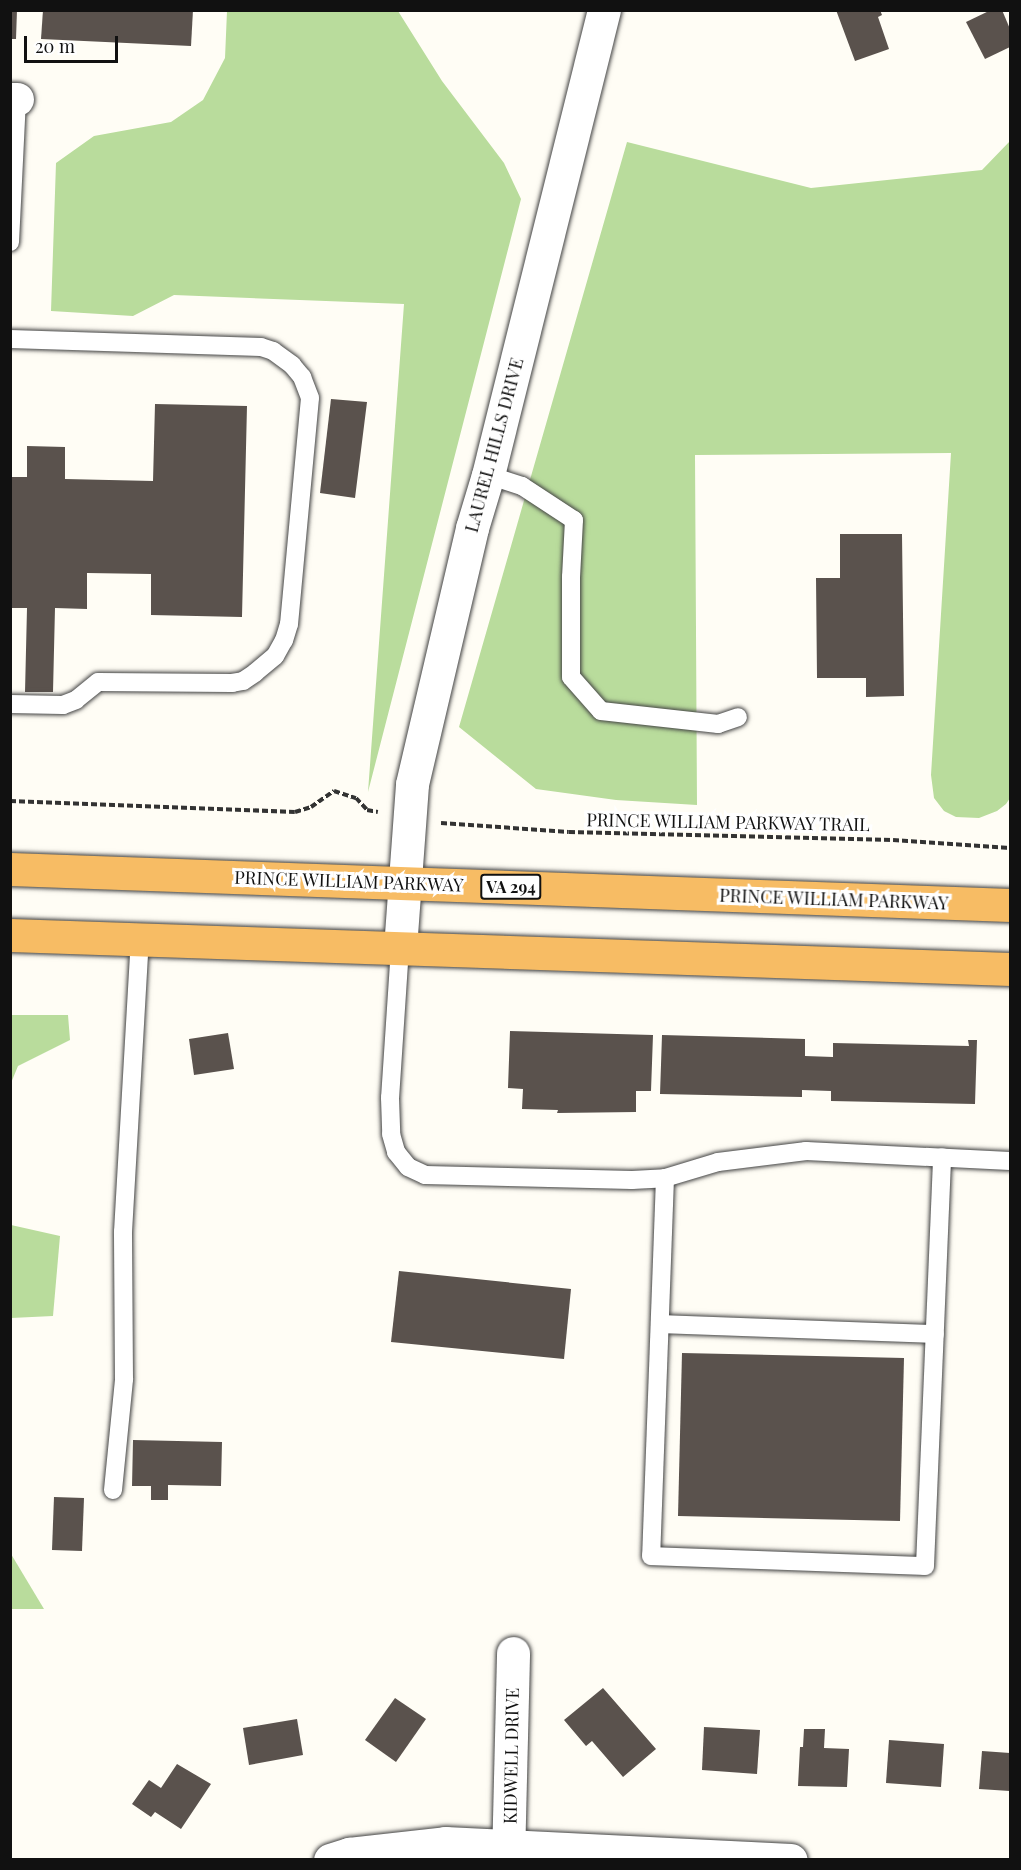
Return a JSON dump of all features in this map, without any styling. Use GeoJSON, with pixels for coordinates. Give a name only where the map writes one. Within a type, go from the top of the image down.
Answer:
{"type":"FeatureCollection","features":[{"type":"Feature","properties":{"kind":"highway","name":"PRINCE WILLIAM PARKWAY"},"geometry":{"type":"LineString","coordinates":[[10,869],[1011,905]]}},
{"type":"Feature","properties":{"kind":"highway"},"geometry":{"type":"LineString","coordinates":[[10,935],[1011,969]]}},
{"type":"Feature","properties":{"kind":"street","name":"LAUREL HILLS DRIVE"},"geometry":{"type":"LineString","coordinates":[[400,948],[412,784],[472,528],[488,474],[604,10]]}},
{"type":"Feature","properties":{"kind":"street","name":"KIDWELL DRIVE"},"geometry":{"type":"LineString","coordinates":[[509,1853],[513,1653]]}},
{"type":"Feature","properties":{"kind":"street"},"geometry":{"type":"LineString","coordinates":[[330,1860],[417,1845],[509,1853],[791,1860]]}},
{"type":"Feature","properties":{"kind":"lane"},"geometry":{"type":"LineString","coordinates":[[10,242],[14,99]]}},
{"type":"Feature","properties":{"kind":"lane"},"geometry":{"type":"LineString","coordinates":[[10,339],[261,347],[273,351],[292,365],[305,382],[310,398],[289,624],[284,640],[270,661],[243,681],[232,683],[98,682],[76,700],[63,705],[10,704]]}},
{"type":"Feature","properties":{"kind":"lane"},"geometry":{"type":"LineString","coordinates":[[488,474],[522,486],[574,520],[571,577],[571,677],[601,711],[718,724],[738,717]]}},
{"type":"Feature","properties":{"kind":"lane"},"geometry":{"type":"LineString","coordinates":[[113,1490],[124,1379],[123,1232],[140,939]]}},
{"type":"Feature","properties":{"kind":"lane"},"geometry":{"type":"LineString","coordinates":[[400,948],[390,1098],[391,1134],[396,1152],[408,1167],[425,1175],[632,1180],[665,1178],[718,1162],[806,1151],[1011,1161]]}},
{"type":"Feature","properties":{"kind":"lane"},"geometry":{"type":"LineString","coordinates":[[665,1178],[651,1556],[925,1566],[942,1157]]}},
{"type":"Feature","properties":{"kind":"lane"},"geometry":{"type":"LineString","coordinates":[[661,1324],[935,1334]]}},
{"type":"Feature","properties":{"kind":"path"},"geometry":{"type":"LineString","coordinates":[[10,801],[295,812],[311,807],[334,791],[356,798],[367,810]]}},
{"type":"Feature","properties":{"kind":"path","name":"PRINCE WILLIAM PARKWAY TRAIL"},"geometry":{"type":"LineString","coordinates":[[446,824],[569,832],[893,840],[1011,848]]}},
{"type":"Feature","properties":{"kind":"green space"},"geometry":{"type":"Polygon","coordinates":[[[227,11],[398,11],[442,81],[504,163],[521,199],[368,792],[404,304],[174,295],[133,316],[51,311],[56,163],[94,136],[171,122],[203,100],[225,58],[227,11]]]}},
{"type":"Feature","properties":{"kind":"green space"},"geometry":{"type":"Polygon","coordinates":[[[1010,141],[1010,798],[1006,804],[997,811],[979,818],[956,817],[944,811],[934,798],[931,775],[951,453],[695,455],[697,805],[616,800],[536,789],[459,727],[627,142],[811,188],[982,170],[1010,141]]]}},
{"type":"Feature","properties":{"kind":"green space"},"geometry":{"type":"Polygon","coordinates":[[[11,1015],[68,1015],[70,1040],[18,1066],[11,1083],[11,1015]]]}},
{"type":"Feature","properties":{"kind":"green space"},"geometry":{"type":"Polygon","coordinates":[[[11,1225],[60,1236],[53,1316],[11,1318],[11,1225]]]}},
{"type":"Feature","properties":{"kind":"green space"},"geometry":{"type":"Polygon","coordinates":[[[11,1554],[44,1609],[11,1609],[11,1554]]]}},
{"type":"Feature","properties":{"kind":"building"},"geometry":{"type":"Polygon","coordinates":[[[10,10],[17,10],[16,39],[10,39],[10,10]]]}},
{"type":"Feature","properties":{"kind":"building"},"geometry":{"type":"Polygon","coordinates":[[[43,10],[193,10],[191,46],[41,39],[43,10]]]}},
{"type":"Feature","properties":{"kind":"building"},"geometry":{"type":"Polygon","coordinates":[[[836,10],[880,10],[882,15],[878,17],[889,49],[855,61],[836,10]]]}},
{"type":"Feature","properties":{"kind":"building"},"geometry":{"type":"Polygon","coordinates":[[[991,10],[1002,10],[1010,29],[1010,47],[985,59],[966,22],[991,10]]]}},
{"type":"Feature","properties":{"kind":"building"},"geometry":{"type":"Polygon","coordinates":[[[331,399],[367,402],[355,498],[320,493],[331,399]]]}},
{"type":"Feature","properties":{"kind":"building"},"geometry":{"type":"Polygon","coordinates":[[[155,404],[247,406],[242,617],[151,615],[151,574],[87,573],[87,609],[55,608],[53,692],[25,692],[27,608],[10,608],[10,477],[27,477],[27,446],[65,447],[65,479],[153,481],[155,404]]]}},
{"type":"Feature","properties":{"kind":"building"},"geometry":{"type":"Polygon","coordinates":[[[840,534],[902,534],[904,696],[866,697],[866,678],[817,678],[816,578],[840,578],[840,534]]]}},
{"type":"Feature","properties":{"kind":"building"},"geometry":{"type":"Polygon","coordinates":[[[510,1031],[653,1035],[651,1091],[636,1091],[636,1112],[557,1113],[558,1110],[522,1109],[523,1089],[508,1088],[510,1031]]]}},
{"type":"Feature","properties":{"kind":"building"},"geometry":{"type":"Polygon","coordinates":[[[228,1033],[234,1069],[194,1075],[189,1039],[228,1033]]]}},
{"type":"Feature","properties":{"kind":"building"},"geometry":{"type":"Polygon","coordinates":[[[662,1035],[805,1039],[805,1056],[833,1057],[833,1043],[969,1046],[968,1040],[977,1040],[975,1104],[831,1101],[831,1091],[802,1090],[802,1097],[660,1094],[662,1035]]]}},
{"type":"Feature","properties":{"kind":"building"},"geometry":{"type":"Polygon","coordinates":[[[399,1271],[571,1289],[564,1359],[391,1342],[399,1271]]]}},
{"type":"Feature","properties":{"kind":"building"},"geometry":{"type":"Polygon","coordinates":[[[682,1353],[904,1358],[900,1521],[678,1516],[682,1353]]]}},
{"type":"Feature","properties":{"kind":"building"},"geometry":{"type":"Polygon","coordinates":[[[133,1440],[222,1442],[221,1486],[168,1485],[168,1500],[151,1500],[151,1486],[132,1486],[133,1440]]]}},
{"type":"Feature","properties":{"kind":"building"},"geometry":{"type":"Polygon","coordinates":[[[54,1497],[84,1498],[82,1551],[52,1550],[54,1497]]]}},
{"type":"Feature","properties":{"kind":"building"},"geometry":{"type":"Polygon","coordinates":[[[603,1688],[656,1749],[623,1777],[592,1741],[586,1746],[564,1720],[603,1688]]]}},
{"type":"Feature","properties":{"kind":"building"},"geometry":{"type":"Polygon","coordinates":[[[395,1698],[426,1719],[396,1762],[365,1740],[395,1698]]]}},
{"type":"Feature","properties":{"kind":"building"},"geometry":{"type":"Polygon","coordinates":[[[297,1719],[303,1755],[249,1765],[243,1728],[297,1719]]]}},
{"type":"Feature","properties":{"kind":"building"},"geometry":{"type":"Polygon","coordinates":[[[704,1727],[760,1730],[757,1774],[702,1770],[704,1727]]]}},
{"type":"Feature","properties":{"kind":"building"},"geometry":{"type":"Polygon","coordinates":[[[804,1729],[825,1729],[824,1748],[849,1749],[847,1787],[798,1786],[800,1747],[803,1747],[804,1729]]]}},
{"type":"Feature","properties":{"kind":"building"},"geometry":{"type":"Polygon","coordinates":[[[889,1740],[944,1744],[941,1787],[886,1783],[889,1740]]]}},
{"type":"Feature","properties":{"kind":"building"},"geometry":{"type":"Polygon","coordinates":[[[982,1751],[1010,1753],[1010,1791],[979,1789],[982,1751]]]}},
{"type":"Feature","properties":{"kind":"building"},"geometry":{"type":"Polygon","coordinates":[[[177,1764],[211,1784],[181,1829],[155,1812],[151,1817],[132,1804],[149,1780],[161,1788],[177,1764]]]}}]}
